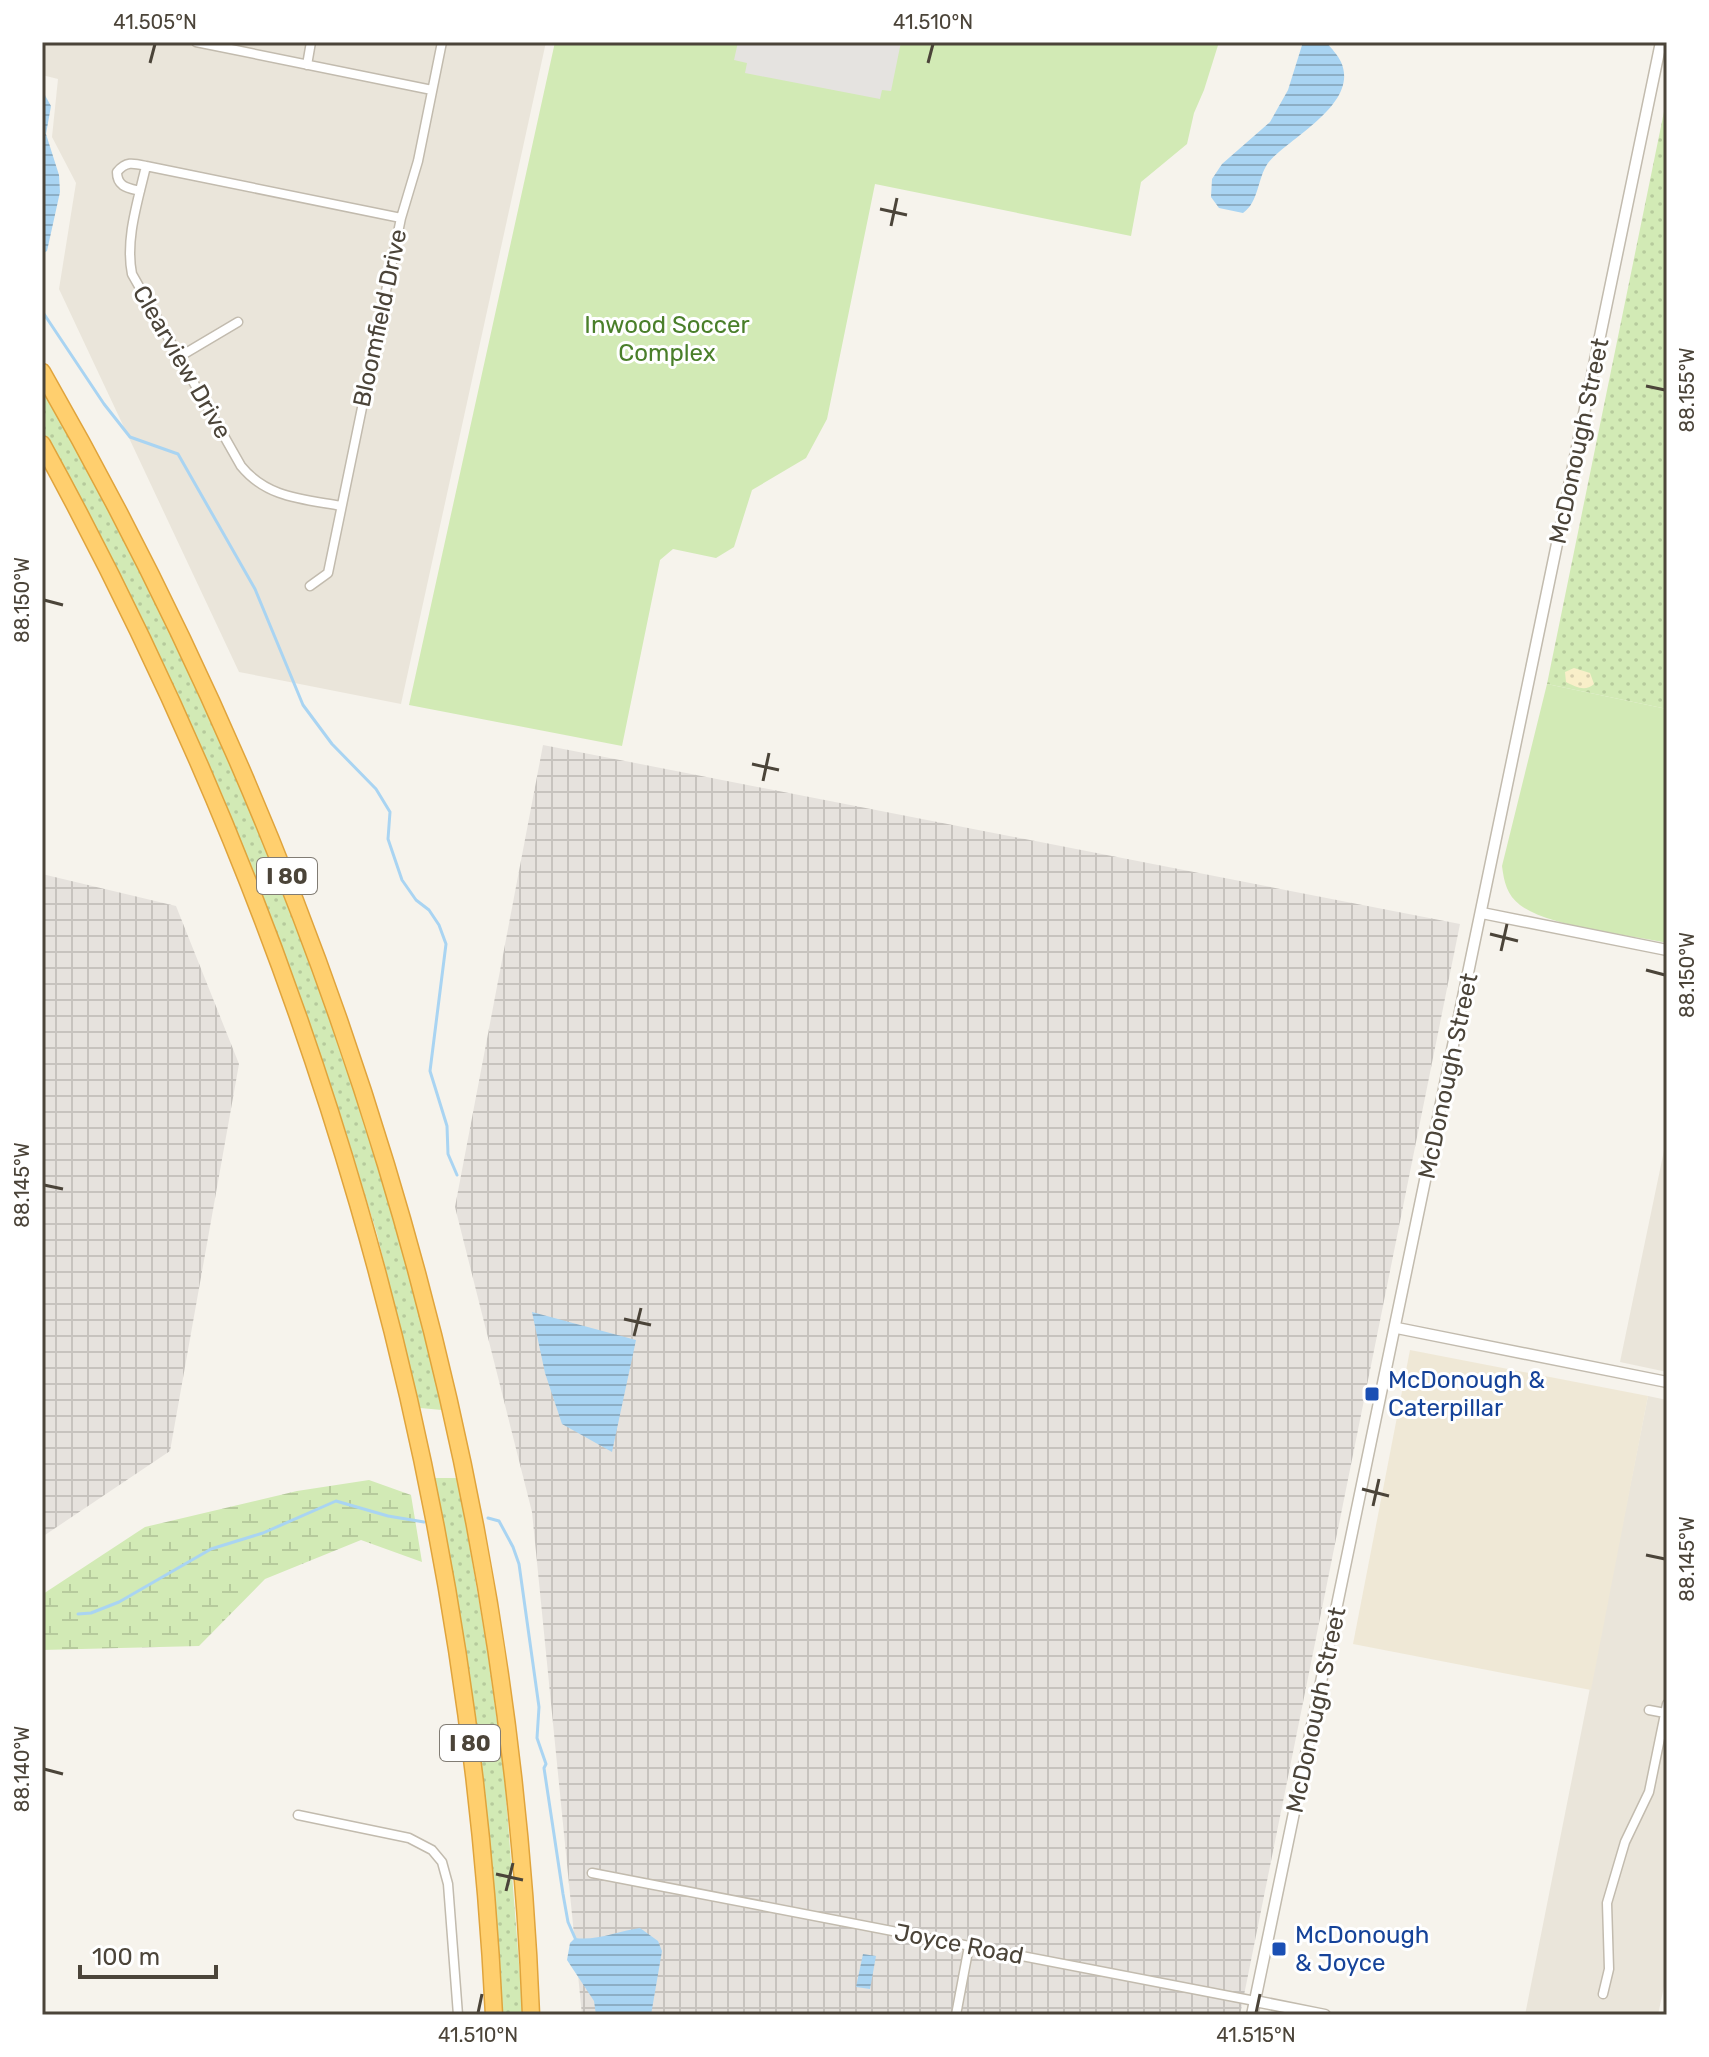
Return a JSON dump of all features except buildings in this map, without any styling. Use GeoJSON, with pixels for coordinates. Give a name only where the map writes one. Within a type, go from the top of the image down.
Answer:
{"type":"FeatureCollection","features":[{"type":"Feature","properties":{"kind":"highway","name":"I 80"},"geometry":{"type":"LineString","coordinates":[[42,372],[128,528],[195,662],[251,788],[338,1015],[380,1143],[451,1413],[490,1625],[507,1739],[531,2015]]}},
{"type":"Feature","properties":{"kind":"highway","name":"I 80"},"geometry":{"type":"LineString","coordinates":[[42,444],[106,563],[206,775],[269,930],[349,1167],[412,1407],[452,1617],[477,1797],[494,2015]]}},
{"type":"Feature","properties":{"kind":"street"},"geometry":{"type":"LineString","coordinates":[[196,42],[432,90]]}},
{"type":"Feature","properties":{"kind":"street"},"geometry":{"type":"LineString","coordinates":[[307,65],[311,42]]}},
{"type":"Feature","properties":{"kind":"street","name":"Bloomfield Drive"},"geometry":{"type":"LineString","coordinates":[[310,586],[328,573],[401,218],[418,161],[442,42]]}},
{"type":"Feature","properties":{"kind":"street","name":"McDonough Street"},"geometry":{"type":"LineString","coordinates":[[1252,2015],[1397,1328],[1661,42]]}},
{"type":"Feature","properties":{"kind":"street"},"geometry":{"type":"LineString","coordinates":[[140,191],[121,185],[117,180],[117,172],[130,162],[401,218]]}},
{"type":"Feature","properties":{"kind":"street","name":"Clearview Drive"},"geometry":{"type":"LineString","coordinates":[[146,166],[128,257],[132,274],[241,466],[251,477],[279,495],[341,506]]}},
{"type":"Feature","properties":{"kind":"street"},"geometry":{"type":"LineString","coordinates":[[179,357],[238,322]]}},
{"type":"Feature","properties":{"kind":"street"},"geometry":{"type":"LineString","coordinates":[[1482,913],[1667,950]]}},
{"type":"Feature","properties":{"kind":"street"},"geometry":{"type":"LineString","coordinates":[[1397,1328],[1667,1382]]}},
{"type":"Feature","properties":{"kind":"street"},"geometry":{"type":"LineString","coordinates":[[1603,1994],[1609,1969],[1607,1903],[1625,1842],[1649,1792],[1666,1709],[1649,1710]]}},
{"type":"Feature","properties":{"kind":"street"},"geometry":{"type":"LineString","coordinates":[[298,1815],[409,1838],[432,1850],[442,1862],[448,1884],[458,2015]]}},
{"type":"Feature","properties":{"kind":"street","name":"Joyce Road"},"geometry":{"type":"LineString","coordinates":[[592,1873],[1325,2015]]}},
{"type":"Feature","properties":{"kind":"street"},"geometry":{"type":"LineString","coordinates":[[956,2015],[969,1946]]}},
{"type":"Feature","properties":{"kind":"shaded area"},"geometry":{"type":"Polygon","coordinates":[[[42,42],[546,42],[401,704],[239,672],[59,289],[76,183],[52,137],[58,79],[42,75],[42,42]]]}},
{"type":"Feature","properties":{"kind":"shaded area"},"geometry":{"type":"Polygon","coordinates":[[[738,42],[901,42],[891,91],[882,90],[880,99],[745,73],[747,63],[734,60],[738,42]]]}},
{"type":"Feature","properties":{"kind":"shaded area"},"geometry":{"type":"Polygon","coordinates":[[[543,745],[1460,924],[1240,2015],[582,2015],[532,1512],[455,1207],[543,745]]]}},
{"type":"Feature","properties":{"kind":"shaded area"},"geometry":{"type":"Polygon","coordinates":[[[42,874],[176,906],[239,1064],[170,1451],[42,1537],[42,874]]]}},
{"type":"Feature","properties":{"kind":"shaded area"},"geometry":{"type":"Polygon","coordinates":[[[1667,1136],[1667,1372],[1620,1362],[1667,1136]]]}},
{"type":"Feature","properties":{"kind":"shaded area"},"geometry":{"type":"Polygon","coordinates":[[[1410,1350],[1648,1396],[1591,1690],[1353,1644],[1410,1350]]]}},
{"type":"Feature","properties":{"kind":"shaded area"},"geometry":{"type":"Polygon","coordinates":[[[1648,1396],[1667,1400],[1667,1972],[1658,2015],[1525,2015],[1648,1396]]]}},
{"type":"Feature","properties":{"kind":"green space","name":"Inwood Soccer Complex"},"geometry":{"type":"Polygon","coordinates":[[[555,42],[1219,42],[1194,113],[1187,144],[1141,182],[1131,236],[875,184],[827,419],[806,458],[752,490],[734,547],[716,558],[673,549],[660,560],[622,746],[409,705],[555,42]]]}},
{"type":"Feature","properties":{"kind":"green space"},"geometry":{"type":"Polygon","coordinates":[[[1667,97],[1667,709],[1547,684],[1667,97]]]}},
{"type":"Feature","properties":{"kind":"green space"},"geometry":{"type":"Polygon","coordinates":[[[42,385],[121,530],[197,686],[300,929],[378,1162],[440,1392],[442,1410],[420,1408],[377,1234],[345,1129],[273,922],[222,794],[141,616],[42,429],[42,385]]]}},
{"type":"Feature","properties":{"kind":"green space"},"geometry":{"type":"Polygon","coordinates":[[[1547,684],[1667,709],[1667,943],[1550,919],[1520,905],[1507,888],[1502,866],[1547,684]]]}},
{"type":"Feature","properties":{"kind":"green space"},"geometry":{"type":"Polygon","coordinates":[[[434,1478],[458,1478],[487,1649],[504,1772],[523,2015],[501,2015],[484,1787],[467,1664],[434,1478]]]}},
{"type":"Feature","properties":{"kind":"green space"},"geometry":{"type":"Polygon","coordinates":[[[369,1480],[411,1495],[422,1562],[361,1540],[265,1579],[199,1646],[42,1650],[43,1594],[145,1527],[297,1491],[369,1480]]]}},
{"type":"Feature","properties":{"kind":"sand"},"geometry":{"type":"Polygon","coordinates":[[[1574,668],[1590,673],[1594,684],[1584,688],[1566,682],[1565,672],[1574,668]]]}},
{"type":"Feature","properties":{"kind":"water"},"geometry":{"type":"Polygon","coordinates":[[[1303,42],[1326,42],[1336,54],[1344,77],[1340,92],[1319,119],[1268,163],[1255,197],[1243,213],[1219,208],[1211,197],[1212,179],[1222,164],[1270,122],[1288,90],[1303,42]]]}},
{"type":"Feature","properties":{"kind":"water"},"geometry":{"type":"Polygon","coordinates":[[[42,90],[51,106],[46,134],[59,175],[60,192],[47,251],[42,254],[42,90]]]}},
{"type":"Feature","properties":{"kind":"water"},"geometry":{"type":"Polygon","coordinates":[[[532,1312],[636,1340],[612,1452],[562,1424],[545,1373],[532,1312]]]}},
{"type":"Feature","properties":{"kind":"water"},"geometry":{"type":"Polygon","coordinates":[[[640,1928],[658,1941],[662,1951],[651,2015],[596,2015],[594,2001],[567,1960],[570,1943],[575,1938],[599,1937],[640,1928]]]}},
{"type":"Feature","properties":{"kind":"water"},"geometry":{"type":"Polygon","coordinates":[[[863,1954],[876,1956],[870,1989],[856,1987],[863,1954]]]}},
{"type":"Feature","properties":{"kind":"waterway"},"geometry":{"type":"LineString","coordinates":[[42,311],[104,404],[130,437],[178,454],[255,589],[303,705],[332,744],[376,789],[390,812],[388,839],[402,880],[416,900],[429,910],[446,944],[430,1071],[447,1126],[448,1154],[457,1175]]}},
{"type":"Feature","properties":{"kind":"waterway"},"geometry":{"type":"LineString","coordinates":[[78,1614],[91,1613],[119,1602],[211,1549],[263,1533],[336,1501],[388,1516],[424,1522]]}},
{"type":"Feature","properties":{"kind":"waterway"},"geometry":{"type":"LineString","coordinates":[[488,1518],[499,1521],[519,1564],[539,1707],[537,1738],[546,1764],[544,1768],[563,1894],[568,1922],[575,1938]]}},
{"type":"Feature","properties":{"kind":"place","name":"McDonough & Caterpillar"},"geometry":{"type":"Point","coordinates":[1372,1394]}},
{"type":"Feature","properties":{"kind":"place","name":"McDonough & Joyce"},"geometry":{"type":"Point","coordinates":[1279,1949]}}]}
